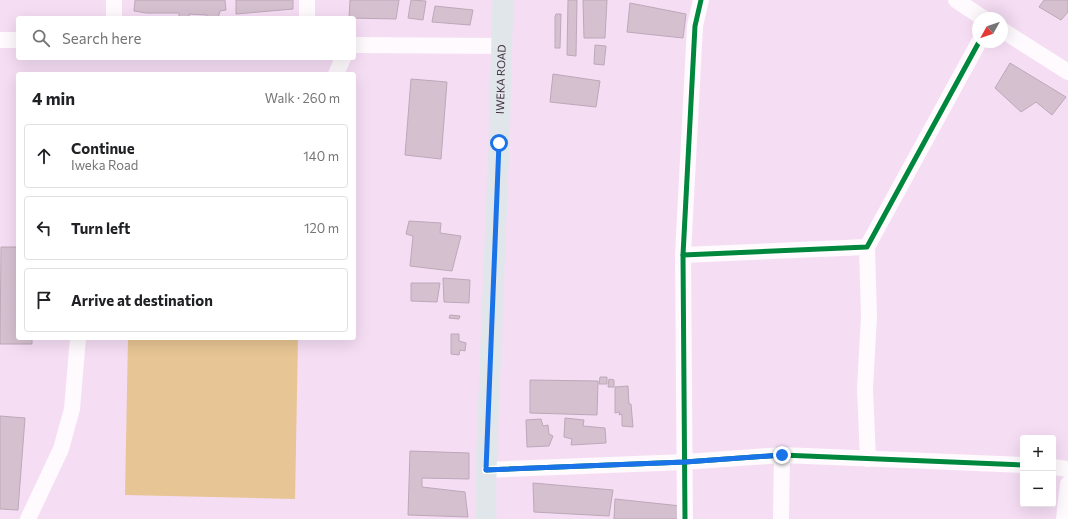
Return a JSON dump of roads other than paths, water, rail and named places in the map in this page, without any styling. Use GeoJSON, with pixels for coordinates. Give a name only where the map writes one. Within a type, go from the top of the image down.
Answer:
{"type":"FeatureCollection","features":[{"type":"Feature","properties":{"kind":"main road","name":"IWEKA ROAD"},"geometry":{"type":"LineString","coordinates":[[486,519],[486,470],[503,0]]}},
{"type":"Feature","properties":{"kind":"street"},"geometry":{"type":"LineString","coordinates":[[114,0],[114,16]]}},
{"type":"Feature","properties":{"kind":"street"},"geometry":{"type":"LineString","coordinates":[[306,16],[307,0]]}},
{"type":"Feature","properties":{"kind":"street"},"geometry":{"type":"LineString","coordinates":[[685,519],[683,255],[695,26],[701,0]]}},
{"type":"Feature","properties":{"kind":"street"},"geometry":{"type":"LineString","coordinates":[[956,0],[974,12]]}},
{"type":"Feature","properties":{"kind":"street"},"geometry":{"type":"LineString","coordinates":[[1008,34],[1068,72]]}},
{"type":"Feature","properties":{"kind":"street"},"geometry":{"type":"LineString","coordinates":[[0,40],[16,40]]}},
{"type":"Feature","properties":{"kind":"street"},"geometry":{"type":"LineString","coordinates":[[356,46],[502,46]]}},
{"type":"Feature","properties":{"kind":"street"},"geometry":{"type":"LineString","coordinates":[[868,459],[865,388],[869,316],[867,247],[976,48]]}},
{"type":"Feature","properties":{"kind":"street"},"geometry":{"type":"LineString","coordinates":[[337,72],[342,60]]}},
{"type":"Feature","properties":{"kind":"street"},"geometry":{"type":"LineString","coordinates":[[683,255],[867,247]]}},
{"type":"Feature","properties":{"kind":"street"},"geometry":{"type":"LineString","coordinates":[[28,519],[60,449],[72,409],[78,340]]}},
{"type":"Feature","properties":{"kind":"street"},"geometry":{"type":"LineString","coordinates":[[486,470],[685,462],[782,455],[1020,465]]}},
{"type":"Feature","properties":{"kind":"street"},"geometry":{"type":"LineString","coordinates":[[781,519],[782,455]]}},
{"type":"Feature","properties":{"kind":"street"},"geometry":{"type":"LineString","coordinates":[[1056,468],[1068,469]]}},
{"type":"Feature","properties":{"kind":"street"},"geometry":{"type":"LineString","coordinates":[[1064,519],[1068,484]]}}]}
